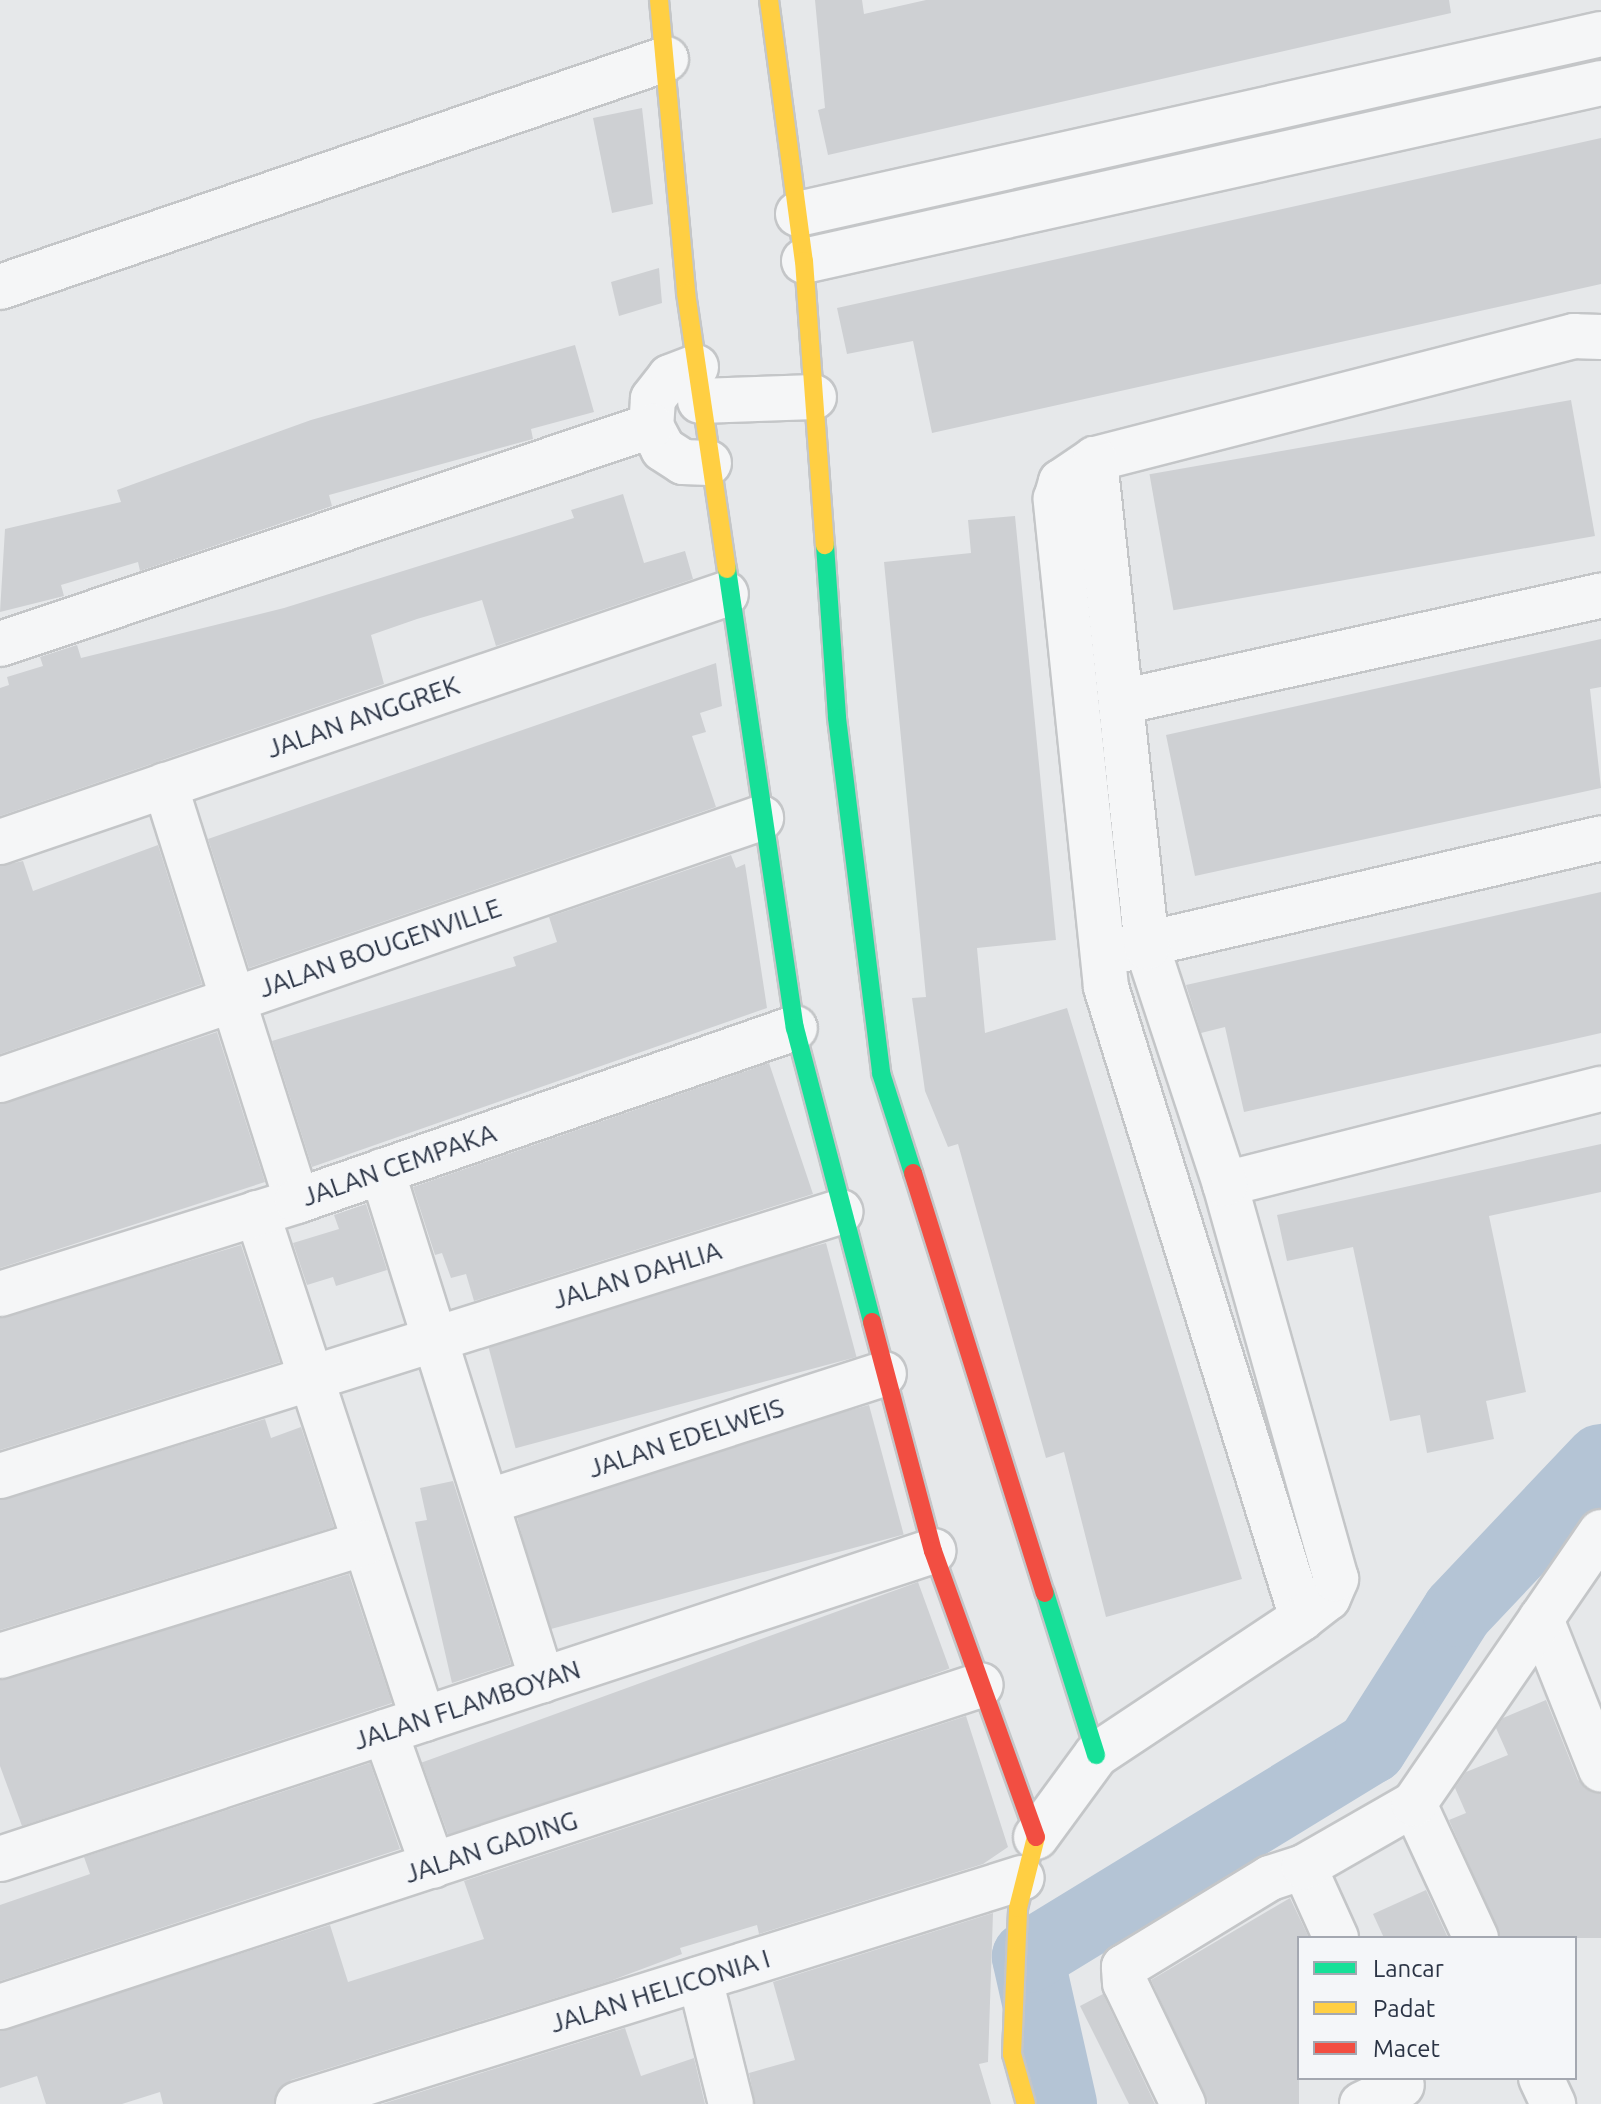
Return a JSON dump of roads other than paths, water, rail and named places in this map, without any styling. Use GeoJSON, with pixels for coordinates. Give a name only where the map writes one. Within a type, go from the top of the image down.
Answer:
{"type":"FeatureCollection","features":[{"type":"Feature","properties":{"kind":"street"},"geometry":{"type":"LineString","coordinates":[[659,0],[726,594],[795,1028],[840,1212],[933,1551],[1036,1837]]}},
{"type":"Feature","properties":{"kind":"street"},"geometry":{"type":"LineString","coordinates":[[769,0],[804,261],[795,397],[881,1073],[1096,1755]]}},
{"type":"Feature","properties":{"kind":"street"},"geometry":{"type":"LineString","coordinates":[[798,214],[1601,34]]}},
{"type":"Feature","properties":{"kind":"street"},"geometry":{"type":"LineString","coordinates":[[1541,48],[1549,94]]}},
{"type":"Feature","properties":{"kind":"street"},"geometry":{"type":"LineString","coordinates":[[0,287],[666,59]]}},
{"type":"Feature","properties":{"kind":"street"},"geometry":{"type":"LineString","coordinates":[[804,261],[1601,83]]}},
{"type":"Feature","properties":{"kind":"street"},"geometry":{"type":"LineString","coordinates":[[1302,1618],[1100,954],[1056,499],[1061,482],[1095,459],[1574,336],[1601,337]]}},
{"type":"Feature","properties":{"kind":"street"},"geometry":{"type":"LineString","coordinates":[[709,463],[683,462],[663,449],[651,426],[653,399],[670,377],[703,389],[795,397]]}},
{"type":"Feature","properties":{"kind":"street"},"geometry":{"type":"LineString","coordinates":[[0,644],[651,426]]}},
{"type":"Feature","properties":{"kind":"street"},"geometry":{"type":"LineString","coordinates":[[1026,2104],[1012,2054],[1022,1878],[1036,1837],[1096,1755],[1302,1618],[1328,1598],[1336,1579],[1225,1184],[1147,947],[1095,459]]}},
{"type":"Feature","properties":{"kind":"street","name":"JALAN ANGGREK"},"geometry":{"type":"LineString","coordinates":[[0,842],[726,594]]}},
{"type":"Feature","properties":{"kind":"street"},"geometry":{"type":"LineString","coordinates":[[1121,702],[1601,596]]}},
{"type":"Feature","properties":{"kind":"street"},"geometry":{"type":"LineString","coordinates":[[165,785],[233,998],[310,1375],[365,1543],[433,1866]]}},
{"type":"Feature","properties":{"kind":"street","name":"JALAN BOUGENVILLE"},"geometry":{"type":"LineString","coordinates":[[0,1080],[761,818]]}},
{"type":"Feature","properties":{"kind":"street"},"geometry":{"type":"LineString","coordinates":[[1100,954],[1147,947],[1601,838]]}},
{"type":"Feature","properties":{"kind":"street","name":"JALAN CEMPAKA"},"geometry":{"type":"LineString","coordinates":[[0,1294],[277,1207],[795,1028]]}},
{"type":"Feature","properties":{"kind":"street"},"geometry":{"type":"LineString","coordinates":[[1225,1184],[1601,1089]]}},
{"type":"Feature","properties":{"kind":"street"},"geometry":{"type":"LineString","coordinates":[[382,1171],[542,1680]]}},
{"type":"Feature","properties":{"kind":"street","name":"JALAN DAHLIA"},"geometry":{"type":"LineString","coordinates":[[0,1476],[310,1375],[840,1212]]}},
{"type":"Feature","properties":{"kind":"street","name":"JALAN EDELWEIS"},"geometry":{"type":"LineString","coordinates":[[487,1502],[884,1374]]}},
{"type":"Feature","properties":{"kind":"street"},"geometry":{"type":"LineString","coordinates":[[1183,2104],[1125,1983],[1124,1967],[1270,1878],[1304,1867],[1414,1804],[1601,1532]]}},
{"type":"Feature","properties":{"kind":"street"},"geometry":{"type":"LineString","coordinates":[[0,1656],[365,1543]]}},
{"type":"Feature","properties":{"kind":"street","name":"JALAN FLAMBOYAN"},"geometry":{"type":"LineString","coordinates":[[0,1859],[933,1551]]}},
{"type":"Feature","properties":{"kind":"street"},"geometry":{"type":"LineString","coordinates":[[1541,1619],[1601,1770]]}},
{"type":"Feature","properties":{"kind":"street","name":"JALAN GADING"},"geometry":{"type":"LineString","coordinates":[[0,2007],[981,1685]]}},
{"type":"Feature","properties":{"kind":"street"},"geometry":{"type":"LineString","coordinates":[[1414,1804],[1475,1936]]}},
{"type":"Feature","properties":{"kind":"street"},"geometry":{"type":"LineString","coordinates":[[1304,1867],[1335,1936]]}},
{"type":"Feature","properties":{"kind":"street","name":"JALAN HELICONIA I"},"geometry":{"type":"LineString","coordinates":[[298,2104],[1022,1878]]}},
{"type":"Feature","properties":{"kind":"street"},"geometry":{"type":"LineString","coordinates":[[700,1979],[731,2104]]}},
{"type":"Feature","properties":{"kind":"street"},"geometry":{"type":"LineString","coordinates":[[1542,2080],[1553,2104]]}},
{"type":"Feature","properties":{"kind":"street"},"geometry":{"type":"LineString","coordinates":[[1362,2104],[1404,2089]]}},
{"type":"Feature","properties":{"kind":"waterway"},"geometry":{"type":"LineString","coordinates":[[1061,2104],[1028,1957],[1371,1748],[1458,1611],[1601,1460]]}}]}
